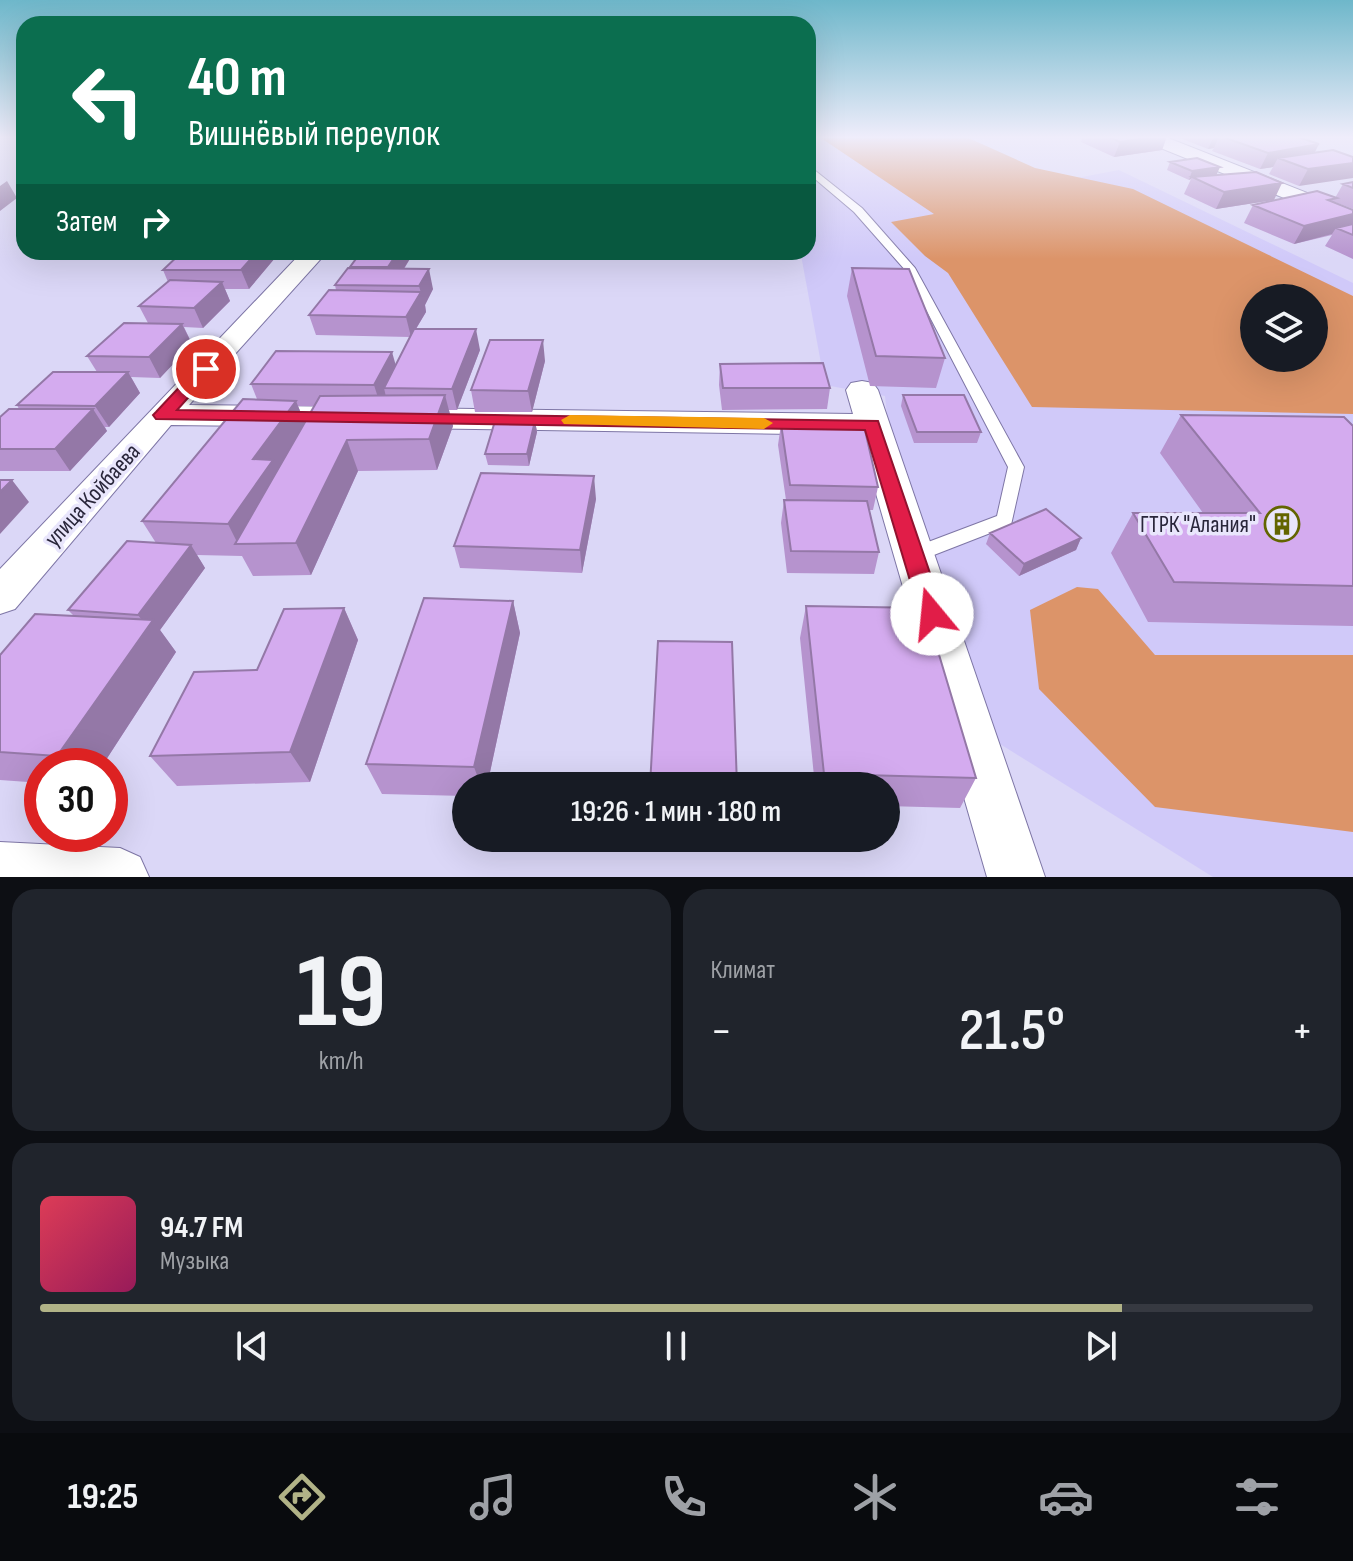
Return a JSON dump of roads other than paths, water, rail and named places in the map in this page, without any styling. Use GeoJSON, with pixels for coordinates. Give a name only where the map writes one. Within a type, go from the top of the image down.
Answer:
{"type":"FeatureCollection","features":[{"type":"Feature","properties":{"kind":"street"},"geometry":{"type":"LineString","coordinates":[[1249,177],[1353,219]]}},
{"type":"Feature","properties":{"kind":"street","name":"улица Койбаева"},"geometry":{"type":"LineString","coordinates":[[0,597],[162,415],[307,260]]}},
{"type":"Feature","properties":{"kind":"street"},"geometry":{"type":"LineString","coordinates":[[162,415],[867,407],[1016,877]]}},
{"type":"Feature","properties":{"kind":"street"},"geometry":{"type":"LineString","coordinates":[[0,871],[120,877]]}},
{"type":"Feature","properties":{"kind":"lane"},"geometry":{"type":"LineString","coordinates":[[819,177],[858,210],[911,270],[1016,467],[1005,520],[914,555]]}},
{"type":"Feature","properties":{"kind":"place","name":"ГТРК \"Алания\""},"geometry":{"type":"Point","coordinates":[1282,524]}}]}
